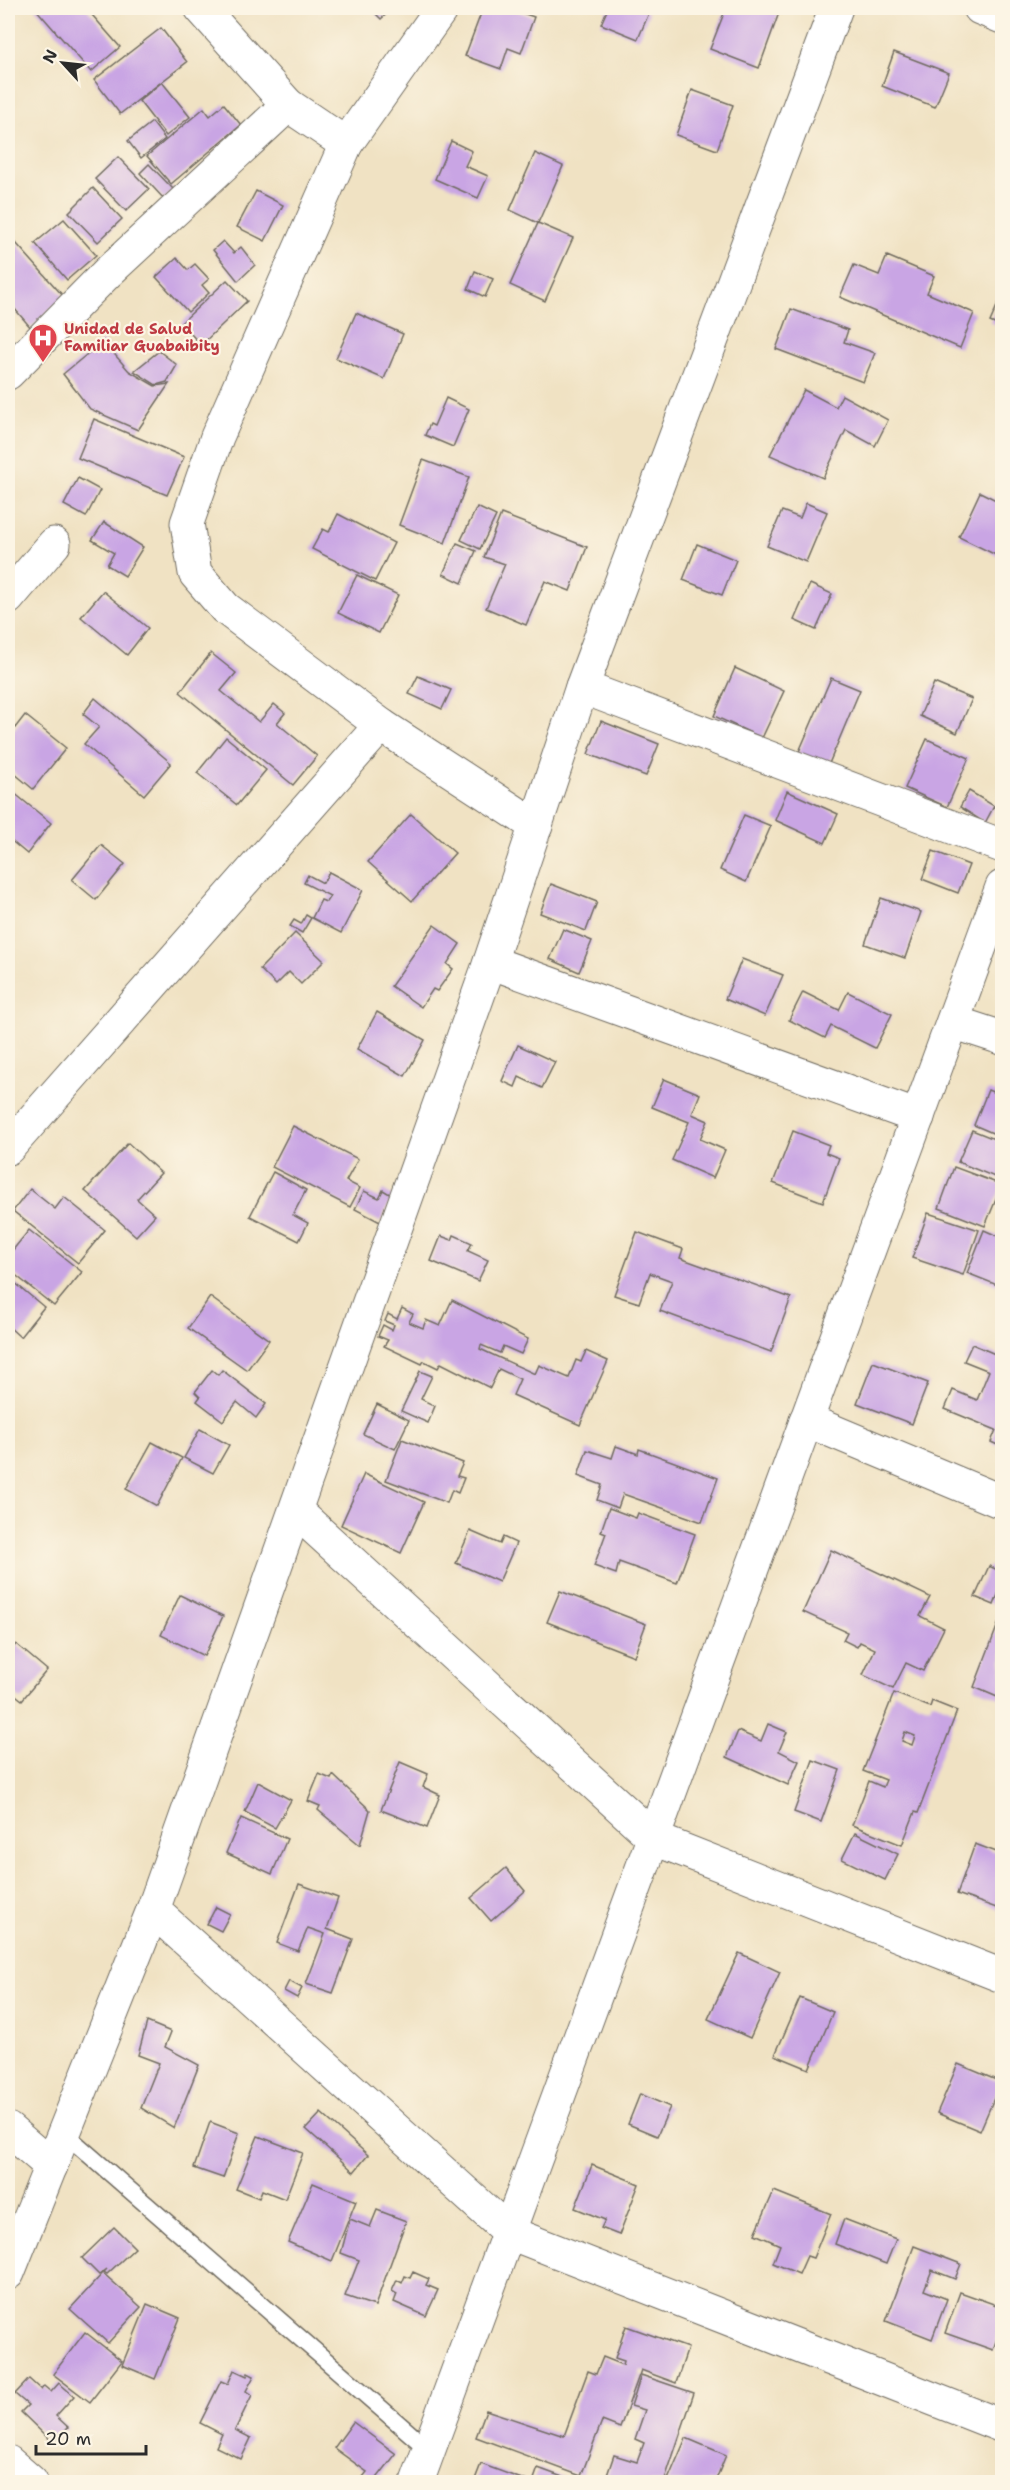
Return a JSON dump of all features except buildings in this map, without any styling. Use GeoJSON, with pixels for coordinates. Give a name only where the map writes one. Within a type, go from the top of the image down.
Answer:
{"type":"FeatureCollection","features":[{"type":"Feature","properties":{"kind":"street"},"geometry":{"type":"LineString","coordinates":[[201,8],[288,105],[345,144]]}},
{"type":"Feature","properties":{"kind":"street"},"geometry":{"type":"LineString","coordinates":[[441,8],[345,144],[217,437],[187,523],[195,573],[225,608],[381,725],[536,826]]}},
{"type":"Feature","properties":{"kind":"street"},"geometry":{"type":"LineString","coordinates":[[8,2273],[153,1910],[490,962],[582,687],[836,8]]}},
{"type":"Feature","properties":{"kind":"street"},"geometry":{"type":"LineString","coordinates":[[980,8],[1002,16]]}},
{"type":"Feature","properties":{"kind":"street"},"geometry":{"type":"LineString","coordinates":[[8,373],[107,273],[288,105]]}},
{"type":"Feature","properties":{"kind":"street"},"geometry":{"type":"LineString","coordinates":[[8,598],[54,544]]}},
{"type":"Feature","properties":{"kind":"street"},"geometry":{"type":"LineString","coordinates":[[582,687],[1002,846]]}},
{"type":"Feature","properties":{"kind":"street"},"geometry":{"type":"LineString","coordinates":[[8,1148],[381,725]]}},
{"type":"Feature","properties":{"kind":"street"},"geometry":{"type":"LineString","coordinates":[[417,2482],[646,1856],[655,1839],[671,1786],[1002,887]]}},
{"type":"Feature","properties":{"kind":"street"},"geometry":{"type":"LineString","coordinates":[[490,962],[918,1117]]}},
{"type":"Feature","properties":{"kind":"street"},"geometry":{"type":"LineString","coordinates":[[953,1022],[1002,1038]]}},
{"type":"Feature","properties":{"kind":"street"},"geometry":{"type":"LineString","coordinates":[[806,1420],[1002,1502]]}},
{"type":"Feature","properties":{"kind":"street"},"geometry":{"type":"LineString","coordinates":[[296,1511],[655,1839],[1002,1977]]}},
{"type":"Feature","properties":{"kind":"street"},"geometry":{"type":"LineString","coordinates":[[153,1910],[510,2233],[1002,2426]]}},
{"type":"Feature","properties":{"kind":"street"},"geometry":{"type":"LineString","coordinates":[[8,2129],[51,2166]]}},
{"type":"Feature","properties":{"kind":"street"},"geometry":{"type":"LineString","coordinates":[[8,2462],[31,2482]]}},
{"type":"Feature","properties":{"kind":"lane"},"geometry":{"type":"LineString","coordinates":[[64,2133],[429,2450]]}},
{"type":"Feature","properties":{"kind":"place","name":"Unidad de Salud Familiar Guabaibity"},"geometry":{"type":"Point","coordinates":[43,364]}}]}
